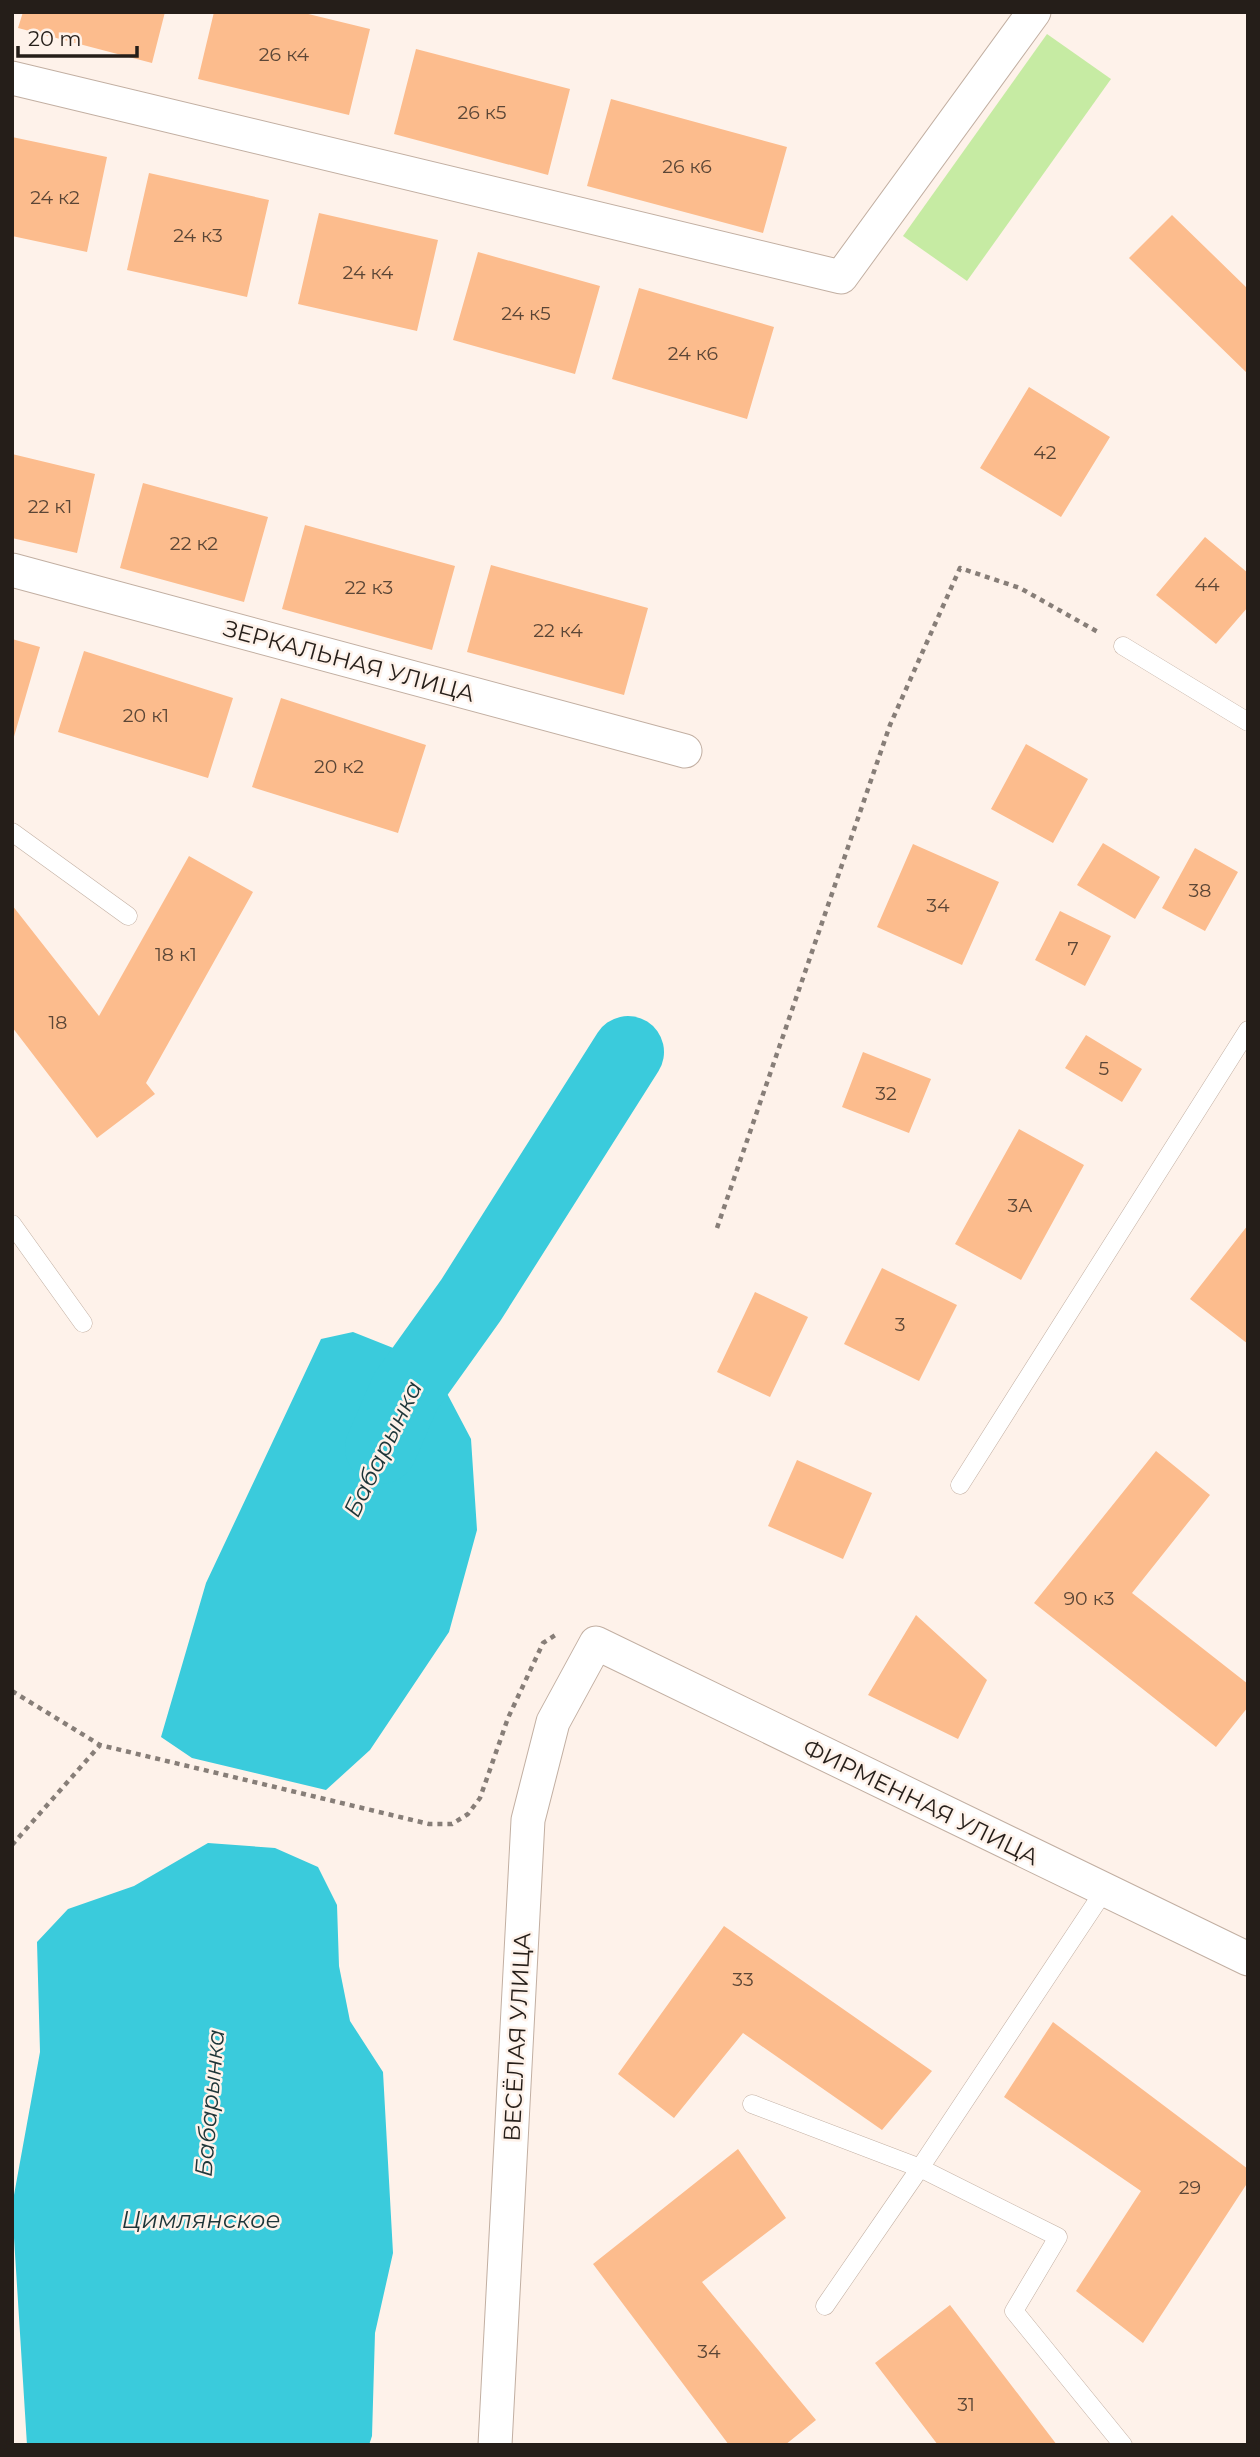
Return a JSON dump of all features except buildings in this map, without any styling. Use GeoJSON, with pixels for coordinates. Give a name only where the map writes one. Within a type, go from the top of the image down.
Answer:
{"type":"FeatureCollection","features":[{"type":"Feature","properties":{"kind":"street"},"geometry":{"type":"LineString","coordinates":[[12,78],[841,277],[1034,12]]}},
{"type":"Feature","properties":{"kind":"street","name":"ЗЕРКАЛЬНАЯ УЛИЦА"},"geometry":{"type":"LineString","coordinates":[[12,570],[685,751]]}},
{"type":"Feature","properties":{"kind":"street","name":"ФИРМЕННАЯ УЛИЦА"},"geometry":{"type":"LineString","coordinates":[[596,1643],[1248,1959]]}},
{"type":"Feature","properties":{"kind":"street","name":"ВЕСЁЛАЯ УЛИЦА"},"geometry":{"type":"LineString","coordinates":[[495,2445],[528,1820],[553,1722],[596,1643]]}},
{"type":"Feature","properties":{"kind":"lane"},"geometry":{"type":"LineString","coordinates":[[1124,646],[1248,722]]}},
{"type":"Feature","properties":{"kind":"lane"},"geometry":{"type":"LineString","coordinates":[[12,832],[128,916]]}},
{"type":"Feature","properties":{"kind":"lane"},"geometry":{"type":"LineString","coordinates":[[960,1485],[1248,1030]]}},
{"type":"Feature","properties":{"kind":"lane"},"geometry":{"type":"LineString","coordinates":[[12,1224],[83,1323]]}},
{"type":"Feature","properties":{"kind":"lane"},"geometry":{"type":"LineString","coordinates":[[825,2306],[1104,1891]]}},
{"type":"Feature","properties":{"kind":"lane"},"geometry":{"type":"LineString","coordinates":[[752,2104],[920,2168],[1058,2237],[1014,2311],[1123,2445]]}},
{"type":"Feature","properties":{"kind":"path"},"geometry":{"type":"LineString","coordinates":[[717,1228],[890,725],[960,568],[1020,589],[1124,646]]}},
{"type":"Feature","properties":{"kind":"path"},"geometry":{"type":"LineString","coordinates":[[12,1691],[100,1745],[429,1825],[452,1824],[468,1814],[480,1798],[508,1718],[543,1643],[558,1634],[596,1643]]}},
{"type":"Feature","properties":{"kind":"path"},"geometry":{"type":"LineString","coordinates":[[12,1845],[100,1745]]}},
{"type":"Feature","properties":{"kind":"green space"},"geometry":{"type":"Polygon","coordinates":[[[1047,34],[1111,79],[967,281],[903,236],[1047,34]]]}},
{"type":"Feature","properties":{"kind":"water"},"geometry":{"type":"Polygon","coordinates":[[[353,1332],[431,1363],[471,1439],[477,1530],[449,1632],[370,1750],[326,1790],[192,1758],[161,1737],[206,1583],[321,1339],[353,1332]]]}},
{"type":"Feature","properties":{"kind":"water","name":"Цимлянское"},"geometry":{"type":"Polygon","coordinates":[[[208,1843],[275,1848],[318,1867],[337,1905],[339,1966],[350,2021],[383,2072],[393,2253],[375,2333],[372,2436],[369,2445],[27,2445],[12,2206],[40,2052],[37,1942],[68,1909],[134,1886],[208,1843]]]}},
{"type":"Feature","properties":{"kind":"waterway","name":"Бабарынка"},"geometry":{"type":"LineString","coordinates":[[381,1448],[406,1391],[471,1300],[628,1052]]}}]}
